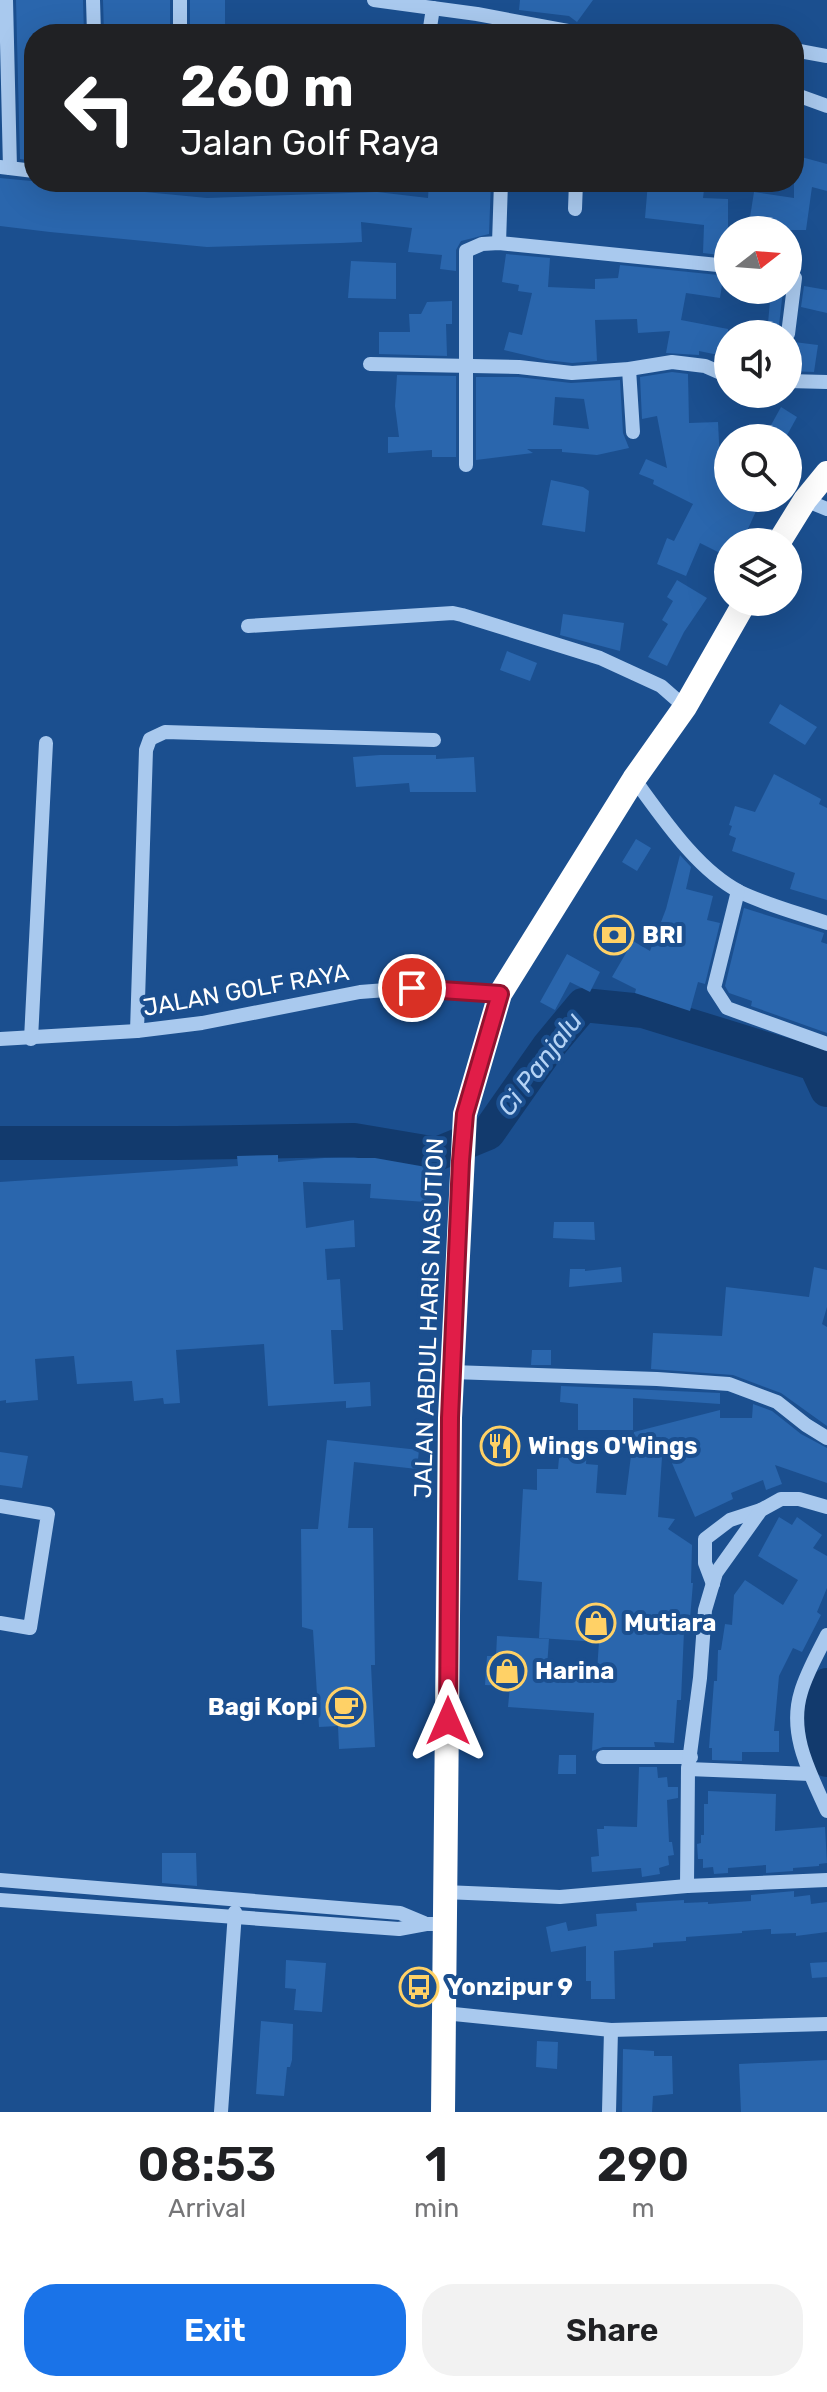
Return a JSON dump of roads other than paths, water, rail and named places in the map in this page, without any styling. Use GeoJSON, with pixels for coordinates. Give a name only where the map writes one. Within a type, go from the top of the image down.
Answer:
{"type":"FeatureCollection","features":[{"type":"Feature","properties":{"kind":"highway"},"geometry":{"type":"LineString","coordinates":[[793,528],[816,504],[827,473]]}},
{"type":"Feature","properties":{"kind":"highway","name":"JALAN ABDUL HARIS NASUTION"},"geometry":{"type":"LineString","coordinates":[[443,2112],[444,2013],[435,1924],[444,1892],[452,1372],[465,1114],[500,994],[634,779],[685,707],[737,616]]}},
{"type":"Feature","properties":{"kind":"street"},"geometry":{"type":"LineString","coordinates":[[5,168],[6,0]]}},
{"type":"Feature","properties":{"kind":"street"},"geometry":{"type":"LineString","coordinates":[[93,0],[94,24]]}},
{"type":"Feature","properties":{"kind":"street"},"geometry":{"type":"LineString","coordinates":[[180,0],[180,24]]}},
{"type":"Feature","properties":{"kind":"street"},"geometry":{"type":"LineString","coordinates":[[374,0],[433,8],[496,24]]}},
{"type":"Feature","properties":{"kind":"street"},"geometry":{"type":"LineString","coordinates":[[431,24],[433,8]]}},
{"type":"Feature","properties":{"kind":"street"},"geometry":{"type":"LineString","coordinates":[[804,52],[827,56]]}},
{"type":"Feature","properties":{"kind":"street"},"geometry":{"type":"LineString","coordinates":[[804,98],[827,106]]}},
{"type":"Feature","properties":{"kind":"street"},"geometry":{"type":"LineString","coordinates":[[499,243],[501,192]]}},
{"type":"Feature","properties":{"kind":"street"},"geometry":{"type":"LineString","coordinates":[[575,209],[576,192]]}},
{"type":"Feature","properties":{"kind":"street"},"geometry":{"type":"LineString","coordinates":[[466,465],[466,251],[482,244],[499,243],[714,265]]}},
{"type":"Feature","properties":{"kind":"street"},"geometry":{"type":"LineString","coordinates":[[370,364],[572,373],[672,362],[714,370]]}},
{"type":"Feature","properties":{"kind":"street"},"geometry":{"type":"LineString","coordinates":[[629,369],[633,432]]}},
{"type":"Feature","properties":{"kind":"street"},"geometry":{"type":"LineString","coordinates":[[802,381],[827,382]]}},
{"type":"Feature","properties":{"kind":"street"},"geometry":{"type":"LineString","coordinates":[[248,626],[453,613],[600,658],[661,686],[685,707]]}},
{"type":"Feature","properties":{"kind":"street"},"geometry":{"type":"LineString","coordinates":[[137,1031],[146,750],[150,739],[165,732],[434,740]]}},
{"type":"Feature","properties":{"kind":"street"},"geometry":{"type":"LineString","coordinates":[[31,1039],[46,743]]}},
{"type":"Feature","properties":{"kind":"street"},"geometry":{"type":"LineString","coordinates":[[634,779],[669,827],[697,858],[738,891],[827,923]]}},
{"type":"Feature","properties":{"kind":"street"},"geometry":{"type":"LineString","coordinates":[[738,891],[714,988],[720,1000],[727,1008],[827,1044]]}},
{"type":"Feature","properties":{"kind":"street","name":"JALAN GOLF RAYA"},"geometry":{"type":"LineString","coordinates":[[0,1039],[137,1031],[202,1023],[360,992],[412,988],[500,994]]}},
{"type":"Feature","properties":{"kind":"street"},"geometry":{"type":"LineString","coordinates":[[452,1372],[729,1384],[777,1402],[827,1438]]}},
{"type":"Feature","properties":{"kind":"street"},"geometry":{"type":"LineString","coordinates":[[713,1584],[705,1563],[705,1539],[730,1520],[761,1510],[781,1499],[799,1499],[827,1507]]}},
{"type":"Feature","properties":{"kind":"street"},"geometry":{"type":"LineString","coordinates":[[0,1506],[48,1514],[30,1628],[0,1623]]}},
{"type":"Feature","properties":{"kind":"street"},"geometry":{"type":"LineString","coordinates":[[687,1886],[689,1763],[705,1610],[716,1573],[761,1510]]}},
{"type":"Feature","properties":{"kind":"street"},"geometry":{"type":"LineString","coordinates":[[827,1635],[801,1691],[797,1712],[800,1748],[827,1811]]}},
{"type":"Feature","properties":{"kind":"street"},"geometry":{"type":"LineString","coordinates":[[603,1757],[810,1774]]}},
{"type":"Feature","properties":{"kind":"street"},"geometry":{"type":"LineString","coordinates":[[0,1880],[400,1913],[435,1924]]}},
{"type":"Feature","properties":{"kind":"street"},"geometry":{"type":"LineString","coordinates":[[444,1892],[560,1897],[687,1886],[827,1880]]}},
{"type":"Feature","properties":{"kind":"street"},"geometry":{"type":"LineString","coordinates":[[221,2112],[236,1899]]}},
{"type":"Feature","properties":{"kind":"street"},"geometry":{"type":"LineString","coordinates":[[0,1900],[399,1929],[435,1924]]}},
{"type":"Feature","properties":{"kind":"street"},"geometry":{"type":"LineString","coordinates":[[334,1925],[336,1908]]}},
{"type":"Feature","properties":{"kind":"street"},"geometry":{"type":"LineString","coordinates":[[444,2013],[611,2030],[827,2024]]}},
{"type":"Feature","properties":{"kind":"street"},"geometry":{"type":"LineString","coordinates":[[609,2112],[611,2030]]}},
{"type":"Feature","properties":{"kind":"waterway","name":"Ci Panjalu"},"geometry":{"type":"LineString","coordinates":[[0,1143],[354,1140],[437,1154],[488,1133],[549,1046],[583,1005],[643,1011],[815,1064],[827,1090]]}},
{"type":"Feature","properties":{"kind":"waterway","name":"Ci Panjalu"},"geometry":{"type":"LineString","coordinates":[[827,1685],[815,1713],[815,1732],[827,1760]]}},
{"type":"Feature","properties":{"kind":"place","name":"BRI"},"geometry":{"type":"Point","coordinates":[614,935]}},
{"type":"Feature","properties":{"kind":"place","name":"Wings O'Wings"},"geometry":{"type":"Point","coordinates":[500,1446]}},
{"type":"Feature","properties":{"kind":"place","name":"Mutiara"},"geometry":{"type":"Point","coordinates":[596,1623]}},
{"type":"Feature","properties":{"kind":"place","name":"Harina"},"geometry":{"type":"Point","coordinates":[507,1671]}},
{"type":"Feature","properties":{"kind":"place","name":"Bagi Kopi"},"geometry":{"type":"Point","coordinates":[346,1707]}},
{"type":"Feature","properties":{"kind":"place","name":"Yonzipur 9"},"geometry":{"type":"Point","coordinates":[419,1987]}}]}
